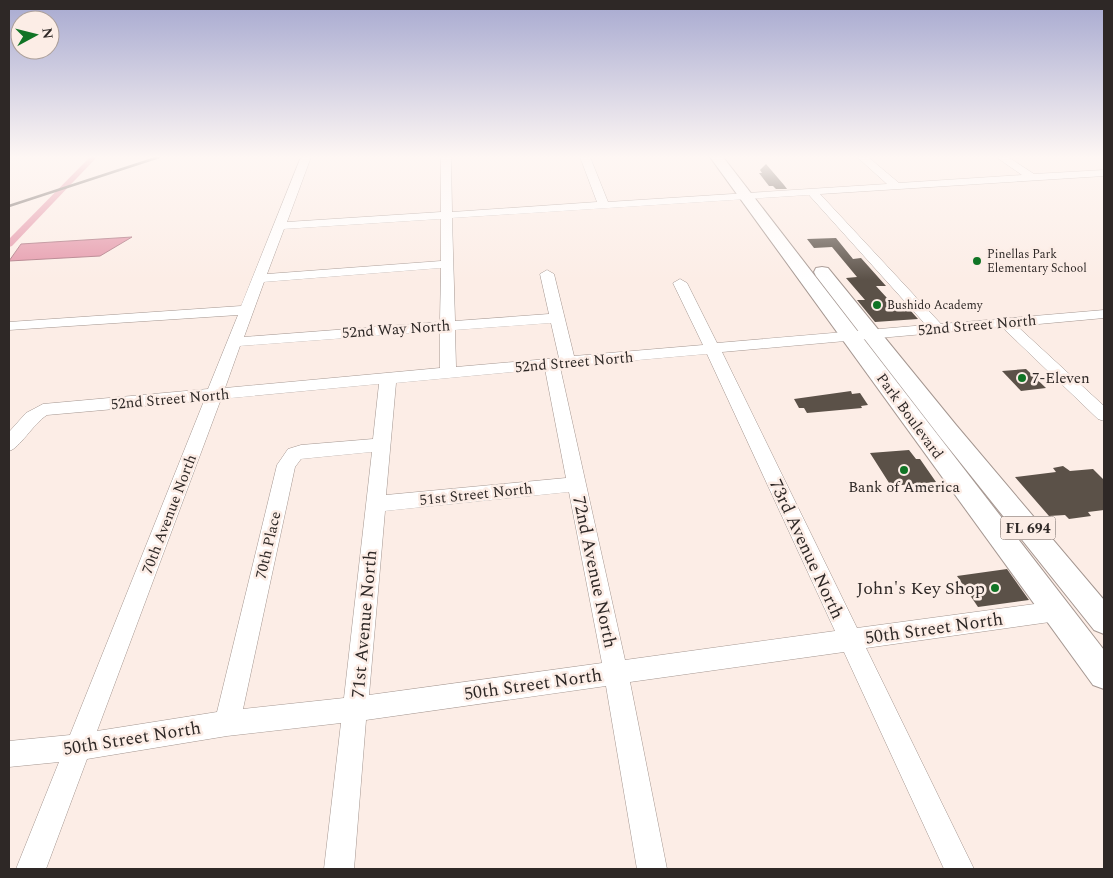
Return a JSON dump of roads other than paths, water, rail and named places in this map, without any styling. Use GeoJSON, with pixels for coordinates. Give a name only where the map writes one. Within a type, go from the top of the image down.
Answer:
{"type":"FeatureCollection","features":[{"type":"Feature","properties":{"kind":"main road","name":"Park Boulevard"},"geometry":{"type":"LineString","coordinates":[[755,198],[861,335],[1100,611]]}},
{"type":"Feature","properties":{"kind":"main road","name":"Park Boulevard"},"geometry":{"type":"LineString","coordinates":[[861,335],[969,495],[1104,674]]}},
{"type":"Feature","properties":{"kind":"main road"},"geometry":{"type":"LineString","coordinates":[[969,495],[990,504],[1057,588],[1100,611],[1084,647]]}},
{"type":"Feature","properties":{"kind":"street","name":"70th Avenue North"},"geometry":{"type":"LineString","coordinates":[[31,869],[291,198]]}},
{"type":"Feature","properties":{"kind":"street"},"geometry":{"type":"LineString","coordinates":[[447,198],[448,374]]}},
{"type":"Feature","properties":{"kind":"street"},"geometry":{"type":"LineString","coordinates":[[601,198],[604,205]]}},
{"type":"Feature","properties":{"kind":"street"},"geometry":{"type":"LineString","coordinates":[[280,226],[709,198]]}},
{"type":"Feature","properties":{"kind":"street"},"geometry":{"type":"LineString","coordinates":[[817,198],[938,329]]}},
{"type":"Feature","properties":{"kind":"street"},"geometry":{"type":"LineString","coordinates":[[260,278],[446,264]]}},
{"type":"Feature","properties":{"kind":"street","name":"72nd Avenue North"},"geometry":{"type":"LineString","coordinates":[[547,274],[557,318],[560,364],[576,484],[616,672],[652,869]]}},
{"type":"Feature","properties":{"kind":"street","name":"73rd Avenue North"},"geometry":{"type":"LineString","coordinates":[[680,283],[959,869]]}},
{"type":"Feature","properties":{"kind":"street"},"geometry":{"type":"LineString","coordinates":[[9,326],[248,310]]}},
{"type":"Feature","properties":{"kind":"street","name":"52nd Street North"},"geometry":{"type":"LineString","coordinates":[[9,445],[23,424],[43,410],[1104,314]]}},
{"type":"Feature","properties":{"kind":"street","name":"52nd Way North"},"geometry":{"type":"LineString","coordinates":[[236,342],[557,318]]}},
{"type":"Feature","properties":{"kind":"street"},"geometry":{"type":"LineString","coordinates":[[1006,323],[1104,415]]}},
{"type":"Feature","properties":{"kind":"street","name":"71st Avenue North"},"geometry":{"type":"LineString","coordinates":[[339,869],[388,379]]}},
{"type":"Feature","properties":{"kind":"street","name":"70th Place"},"geometry":{"type":"LineString","coordinates":[[227,723],[286,465],[294,454],[301,452],[381,444]]}},
{"type":"Feature","properties":{"kind":"street","name":"51st Street North"},"geometry":{"type":"LineString","coordinates":[[375,504],[576,484]]}},
{"type":"Feature","properties":{"kind":"street","name":"50th Street North"},"geometry":{"type":"LineString","coordinates":[[9,754],[79,746],[227,723],[356,709],[1057,612]]}},
{"type":"Feature","properties":{"kind":"waterway"},"geometry":{"type":"LineString","coordinates":[[9,244],[54,198]]}},
{"type":"Feature","properties":{"kind":"railway"},"geometry":{"type":"LineString","coordinates":[[9,206],[34,198]]}},
{"type":"Feature","properties":{"kind":"place","name":"Pinellas Park Elementary School"},"geometry":{"type":"Point","coordinates":[977,261]}},
{"type":"Feature","properties":{"kind":"place","name":"Bushido Academy"},"geometry":{"type":"Point","coordinates":[877,305]}},
{"type":"Feature","properties":{"kind":"place","name":"7-Eleven"},"geometry":{"type":"Point","coordinates":[1022,378]}},
{"type":"Feature","properties":{"kind":"place","name":"Bank of America"},"geometry":{"type":"Point","coordinates":[904,470]}},
{"type":"Feature","properties":{"kind":"place","name":"John's Key Shop"},"geometry":{"type":"Point","coordinates":[995,588]}}]}
